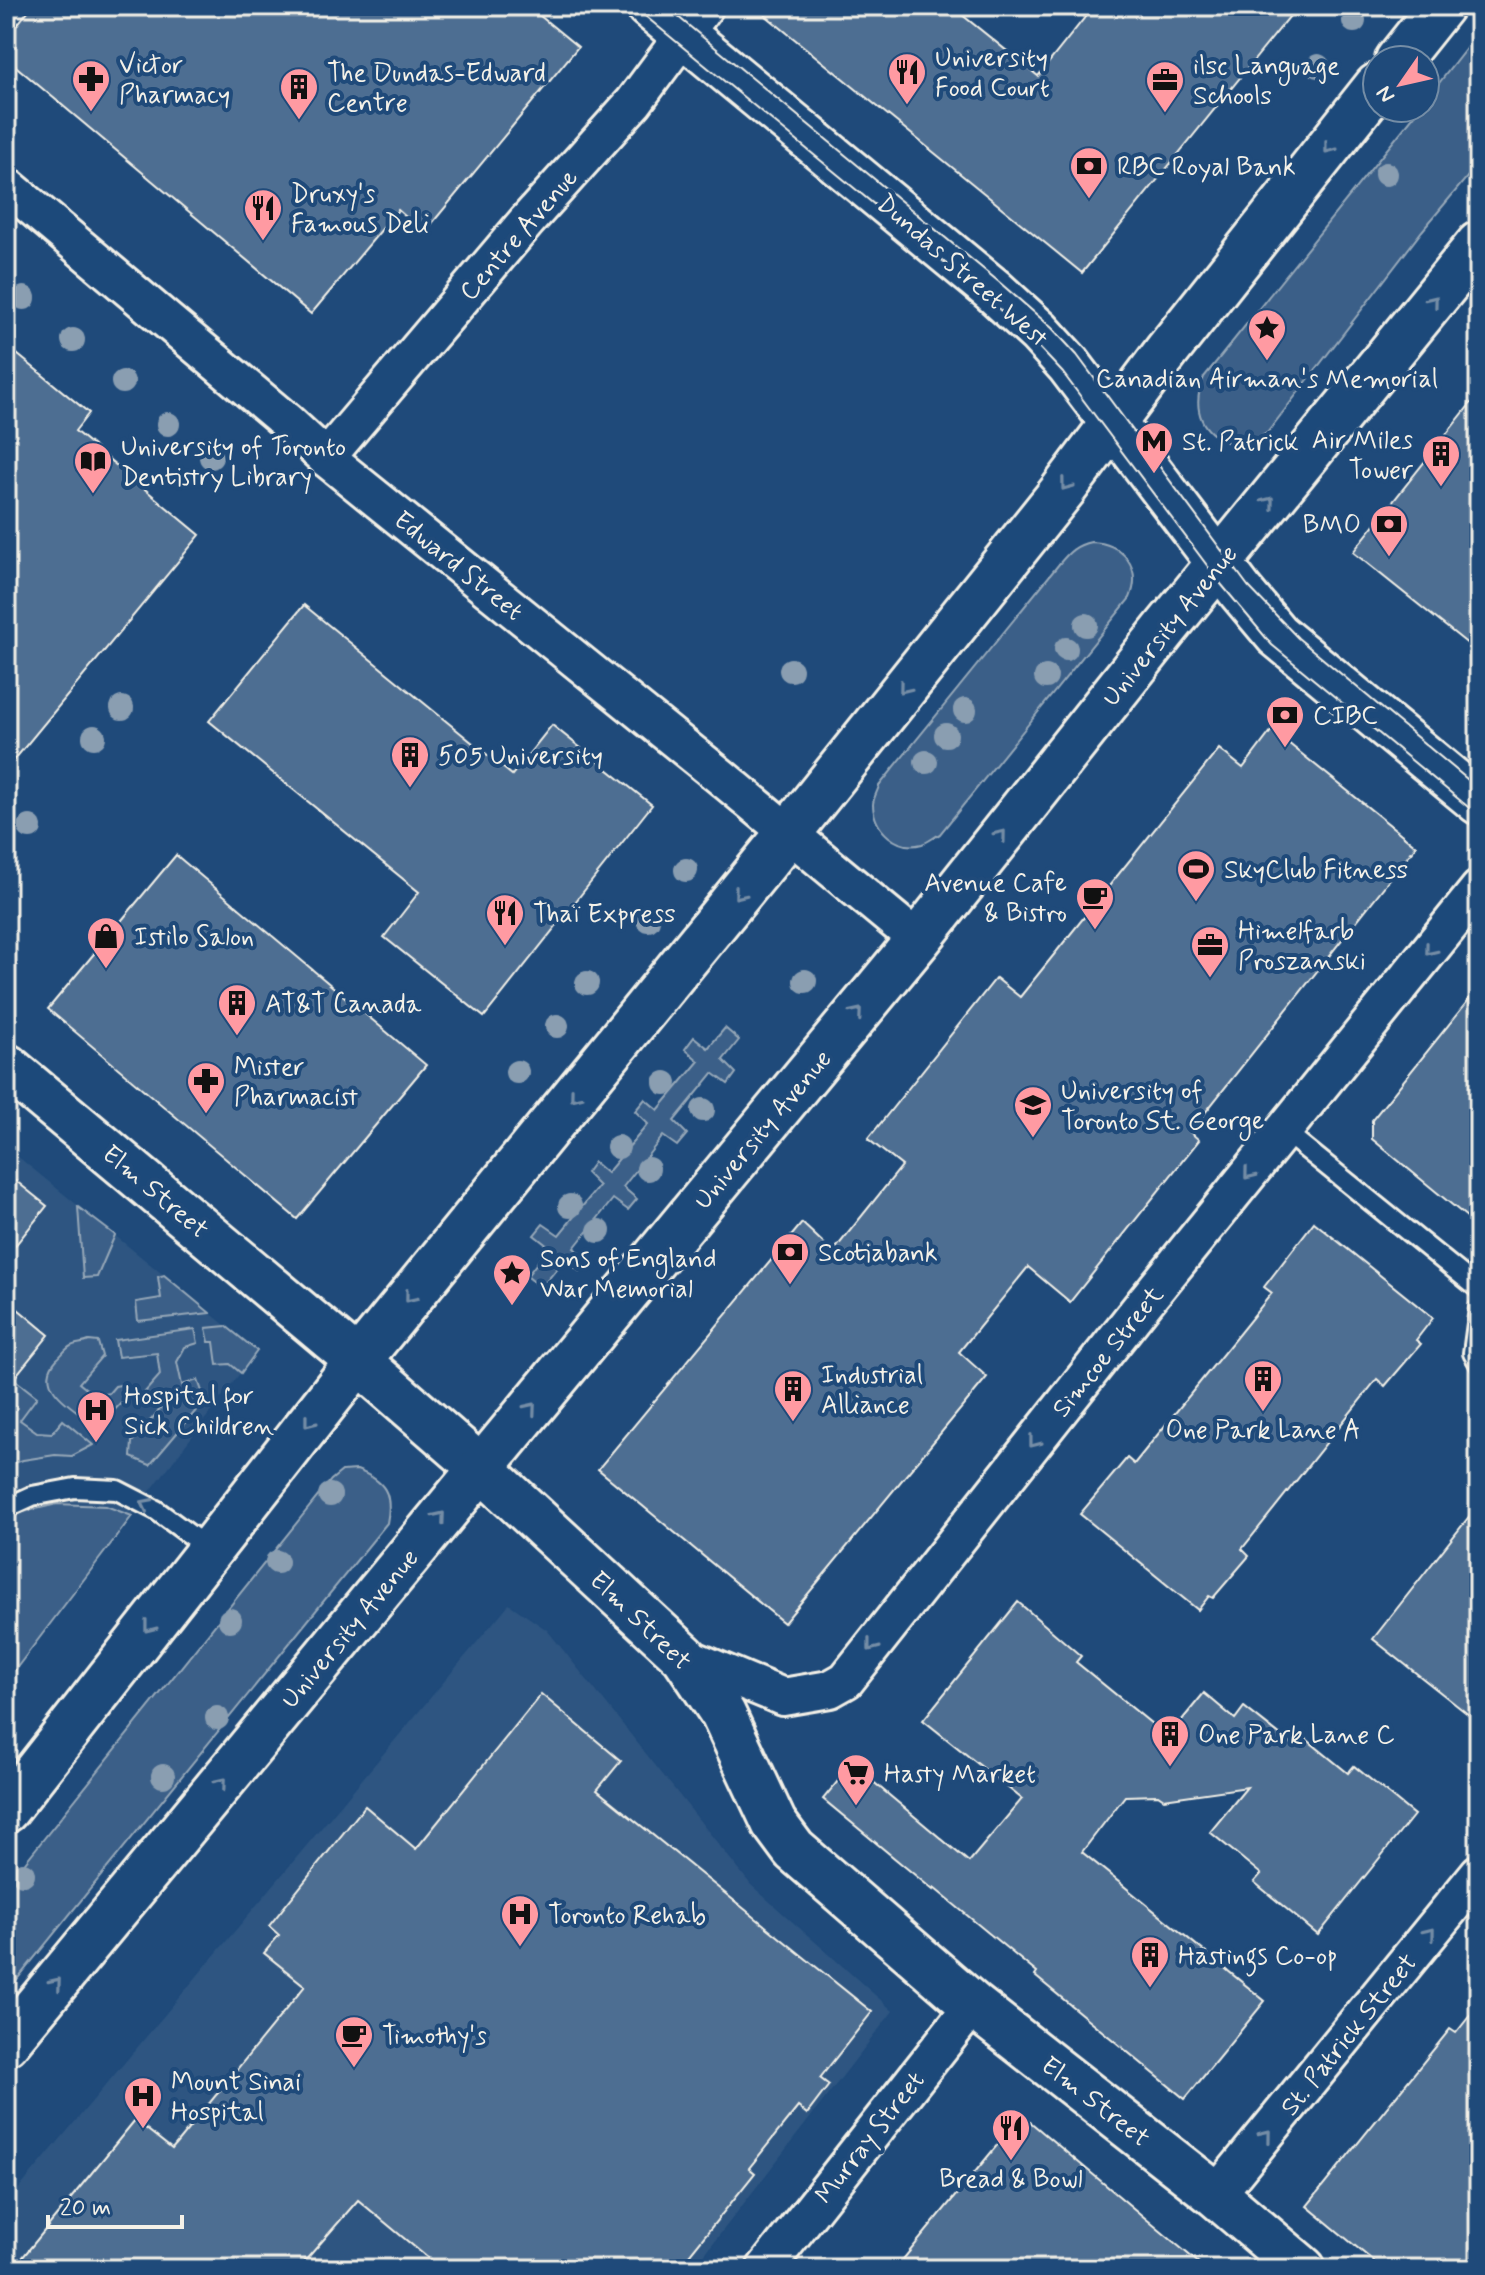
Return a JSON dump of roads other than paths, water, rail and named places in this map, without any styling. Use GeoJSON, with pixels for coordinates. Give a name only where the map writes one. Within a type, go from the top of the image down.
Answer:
{"type":"FeatureCollection","features":[{"type":"Feature","properties":{"kind":"main road","name":"Dundas Street West"},"geometry":{"type":"LineString","coordinates":[[649,6],[694,20],[1039,332],[1069,365],[1277,635],[1479,802]]}},
{"type":"Feature","properties":{"kind":"main road"},"geometry":{"type":"LineString","coordinates":[[1411,44],[1441,6]]}},
{"type":"Feature","properties":{"kind":"main road"},"geometry":{"type":"LineString","coordinates":[[6,1810],[358,1361],[788,834],[1063,490],[1112,422],[1361,106]]}},
{"type":"Feature","properties":{"kind":"main road","name":"University Avenue"},"geometry":{"type":"LineString","coordinates":[[6,2043],[918,940],[1479,244]]}},
{"type":"Feature","properties":{"kind":"main road","name":"Elm Street"},"geometry":{"type":"LineString","coordinates":[[6,1066],[481,1468],[684,1656],[723,1714],[774,1823],[794,1850],[973,2005],[1216,2195],[1303,2269]]}},
{"type":"Feature","properties":{"kind":"street","name":"Centre Avenue"},"geometry":{"type":"LineString","coordinates":[[326,458],[527,221],[634,102],[694,20]]}},
{"type":"Feature","properties":{"kind":"street","name":"Edward Street"},"geometry":{"type":"LineString","coordinates":[[6,185],[326,458],[918,940]]}},
{"type":"Feature","properties":{"kind":"street","name":"Simcoe Street"},"geometry":{"type":"LineString","coordinates":[[684,1656],[783,1697],[830,1689],[846,1680],[1479,889]]}},
{"type":"Feature","properties":{"kind":"street","name":"St. Patrick Street"},"geometry":{"type":"LineString","coordinates":[[1216,2195],[1479,1873]]}},
{"type":"Feature","properties":{"kind":"street","name":"Murray Street"},"geometry":{"type":"LineString","coordinates":[[765,2269],[973,2005]]}},
{"type":"Feature","properties":{"kind":"lane"},"geometry":{"type":"LineString","coordinates":[[1284,1131],[1479,1289]]}},
{"type":"Feature","properties":{"kind":"lane"},"geometry":{"type":"LineString","coordinates":[[1479,1308],[1473,1353],[1479,1363]]}},
{"type":"Feature","properties":{"kind":"lane"},"geometry":{"type":"LineString","coordinates":[[6,1508],[32,1496],[75,1488],[117,1490],[156,1510],[209,1549]]}},
{"type":"Feature","properties":{"kind":"tram line"},"geometry":{"type":"LineString","coordinates":[[633,6],[983,294],[1032,340],[1063,373],[1221,584],[1272,645],[1479,816]]}},
{"type":"Feature","properties":{"kind":"tram line"},"geometry":{"type":"LineString","coordinates":[[665,6],[1052,328],[1077,355],[1248,586],[1298,638],[1479,789]]}},
{"type":"Feature","properties":{"kind":"place","name":"University Food Court"},"geometry":{"type":"Point","coordinates":[907,106]}},
{"type":"Feature","properties":{"kind":"place","name":"Victor Pharmacy"},"geometry":{"type":"Point","coordinates":[91,113]}},
{"type":"Feature","properties":{"kind":"place","name":"ilsc Language Schools"},"geometry":{"type":"Point","coordinates":[1165,114]}},
{"type":"Feature","properties":{"kind":"place","name":"The Dundas-Edward Centre"},"geometry":{"type":"Point","coordinates":[299,121]}},
{"type":"Feature","properties":{"kind":"place","name":"RBC Royal Bank"},"geometry":{"type":"Point","coordinates":[1089,200]}},
{"type":"Feature","properties":{"kind":"place","name":"Druxy's Famous Deli"},"geometry":{"type":"Point","coordinates":[263,242]}},
{"type":"Feature","properties":{"kind":"place","name":"Canadian Airman's Memorial"},"geometry":{"type":"Point","coordinates":[1267,362]}},
{"type":"Feature","properties":{"kind":"place","name":"St. Patrick"},"geometry":{"type":"Point","coordinates":[1154,475]}},
{"type":"Feature","properties":{"kind":"place","name":"Air Miles Tower"},"geometry":{"type":"Point","coordinates":[1441,488]}},
{"type":"Feature","properties":{"kind":"place","name":"University of Toronto Dentistry Library"},"geometry":{"type":"Point","coordinates":[93,495]}},
{"type":"Feature","properties":{"kind":"place","name":"BMO"},"geometry":{"type":"Point","coordinates":[1389,558]}},
{"type":"Feature","properties":{"kind":"place","name":"CIBC"},"geometry":{"type":"Point","coordinates":[1285,749]}},
{"type":"Feature","properties":{"kind":"place","name":"505 University"},"geometry":{"type":"Point","coordinates":[410,789]}},
{"type":"Feature","properties":{"kind":"place","name":"SkyClub Fitness"},"geometry":{"type":"Point","coordinates":[1196,903]}},
{"type":"Feature","properties":{"kind":"place","name":"Avenue Cafe & Bistro"},"geometry":{"type":"Point","coordinates":[1095,931]}},
{"type":"Feature","properties":{"kind":"place","name":"Thaï Express"},"geometry":{"type":"Point","coordinates":[505,947]}},
{"type":"Feature","properties":{"kind":"place","name":"Istilo Salon"},"geometry":{"type":"Point","coordinates":[106,970]}},
{"type":"Feature","properties":{"kind":"place","name":"Himelfarb Proszanski"},"geometry":{"type":"Point","coordinates":[1210,979]}},
{"type":"Feature","properties":{"kind":"place","name":"AT&T Canada"},"geometry":{"type":"Point","coordinates":[237,1037]}},
{"type":"Feature","properties":{"kind":"place","name":"Mister Pharmacist"},"geometry":{"type":"Point","coordinates":[206,1115]}},
{"type":"Feature","properties":{"kind":"place","name":"University of Toronto St. George"},"geometry":{"type":"Point","coordinates":[1033,1139]}},
{"type":"Feature","properties":{"kind":"place","name":"Scotiabank"},"geometry":{"type":"Point","coordinates":[790,1286]}},
{"type":"Feature","properties":{"kind":"place","name":"Sons of England War Memorial"},"geometry":{"type":"Point","coordinates":[512,1307]}},
{"type":"Feature","properties":{"kind":"place","name":"One Park Lane A"},"geometry":{"type":"Point","coordinates":[1263,1413]}},
{"type":"Feature","properties":{"kind":"place","name":"Industrial Alliance"},"geometry":{"type":"Point","coordinates":[793,1423]}},
{"type":"Feature","properties":{"kind":"place","name":"Hospital for Sick Children"},"geometry":{"type":"Point","coordinates":[96,1444]}},
{"type":"Feature","properties":{"kind":"place","name":"One Park Lane C"},"geometry":{"type":"Point","coordinates":[1170,1768]}},
{"type":"Feature","properties":{"kind":"place","name":"Hasty Market"},"geometry":{"type":"Point","coordinates":[856,1807]}},
{"type":"Feature","properties":{"kind":"place","name":"Toronto Rehab"},"geometry":{"type":"Point","coordinates":[520,1948]}},
{"type":"Feature","properties":{"kind":"place","name":"Hastings Co-op"},"geometry":{"type":"Point","coordinates":[1150,1989]}},
{"type":"Feature","properties":{"kind":"place","name":"Timothy's"},"geometry":{"type":"Point","coordinates":[354,2069]}},
{"type":"Feature","properties":{"kind":"place","name":"Mount Sinai Hospital"},"geometry":{"type":"Point","coordinates":[143,2130]}},
{"type":"Feature","properties":{"kind":"place","name":"Bread & Bowl"},"geometry":{"type":"Point","coordinates":[1011,2162]}}]}
